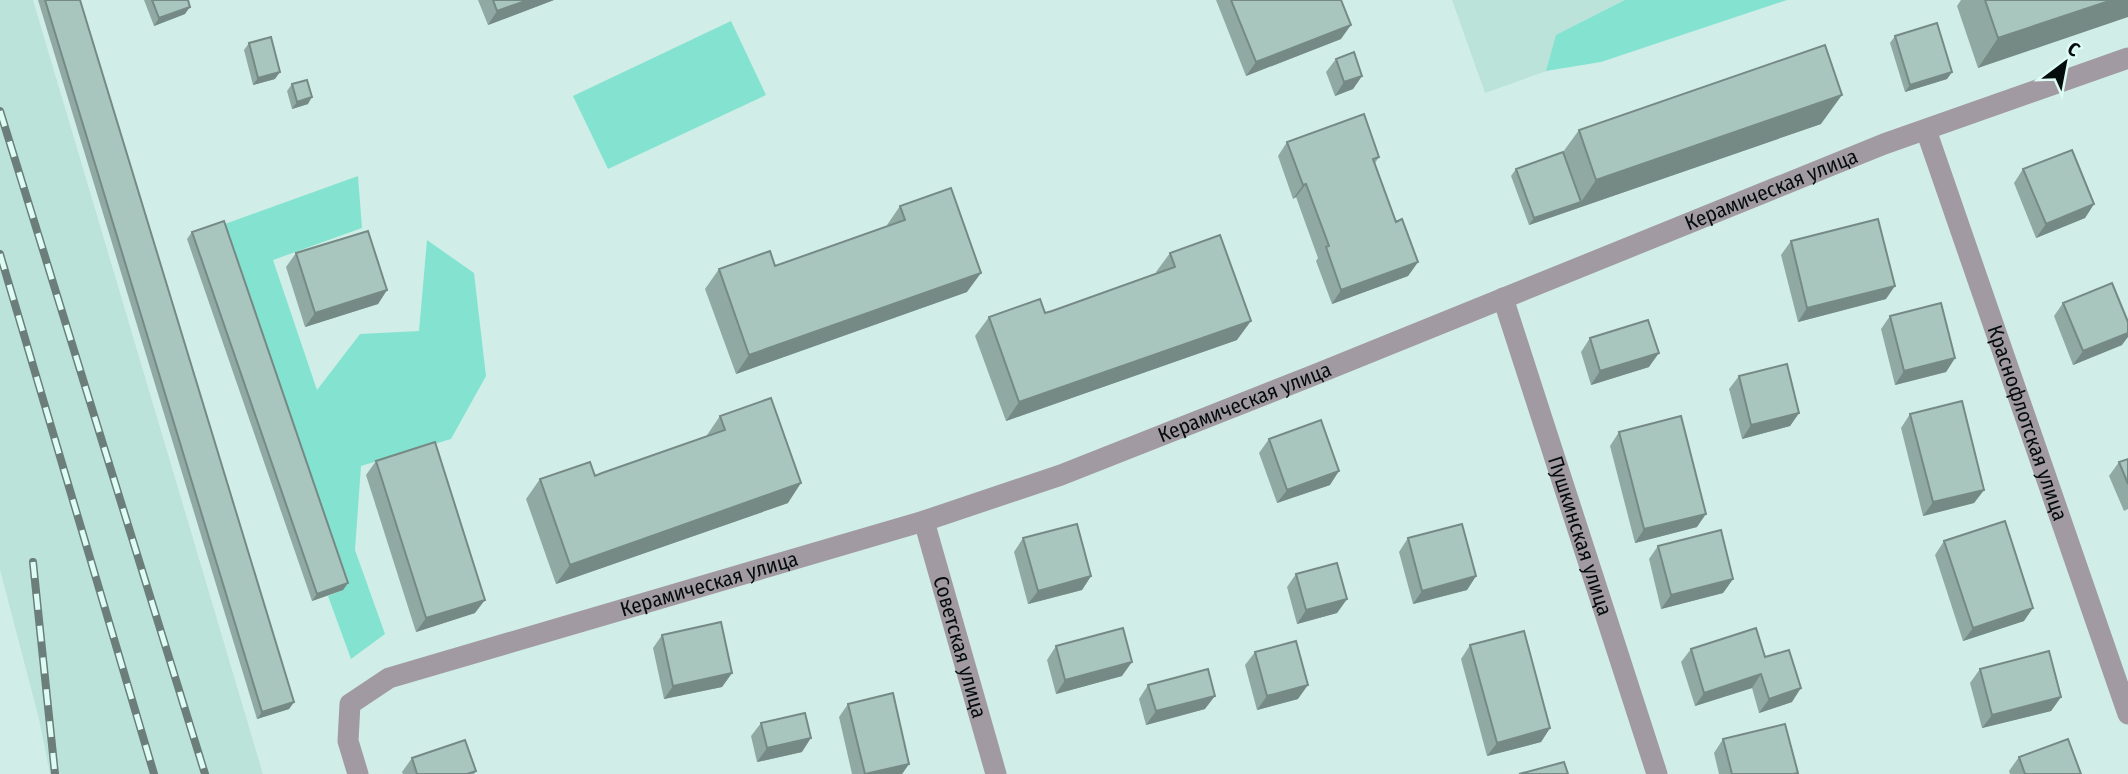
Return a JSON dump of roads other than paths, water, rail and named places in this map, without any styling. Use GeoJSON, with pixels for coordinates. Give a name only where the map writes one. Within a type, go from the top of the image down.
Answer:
{"type":"FeatureCollection","features":[{"type":"Feature","properties":{"kind":"street","name":"Керамическая улица"},"geometry":{"type":"LineString","coordinates":[[358,774],[348,741],[350,704],[389,678],[924,521],[1074,470],[1884,144],[2128,58]]}},
{"type":"Feature","properties":{"kind":"street","name":"Краснофлотская улица"},"geometry":{"type":"LineString","coordinates":[[1926,130],[2128,714]]}},
{"type":"Feature","properties":{"kind":"street","name":"Пушкинская улица"},"geometry":{"type":"LineString","coordinates":[[1503,298],[1657,774]]}},
{"type":"Feature","properties":{"kind":"street","name":"Советская улица"},"geometry":{"type":"LineString","coordinates":[[924,521],[996,774]]}},
{"type":"Feature","properties":{"kind":"railway"},"geometry":{"type":"LineString","coordinates":[[0,111],[205,774]]}},
{"type":"Feature","properties":{"kind":"railway"},"geometry":{"type":"LineString","coordinates":[[0,254],[154,774]]}},
{"type":"Feature","properties":{"kind":"railway"},"geometry":{"type":"LineString","coordinates":[[33,562],[55,774]]}}]}
